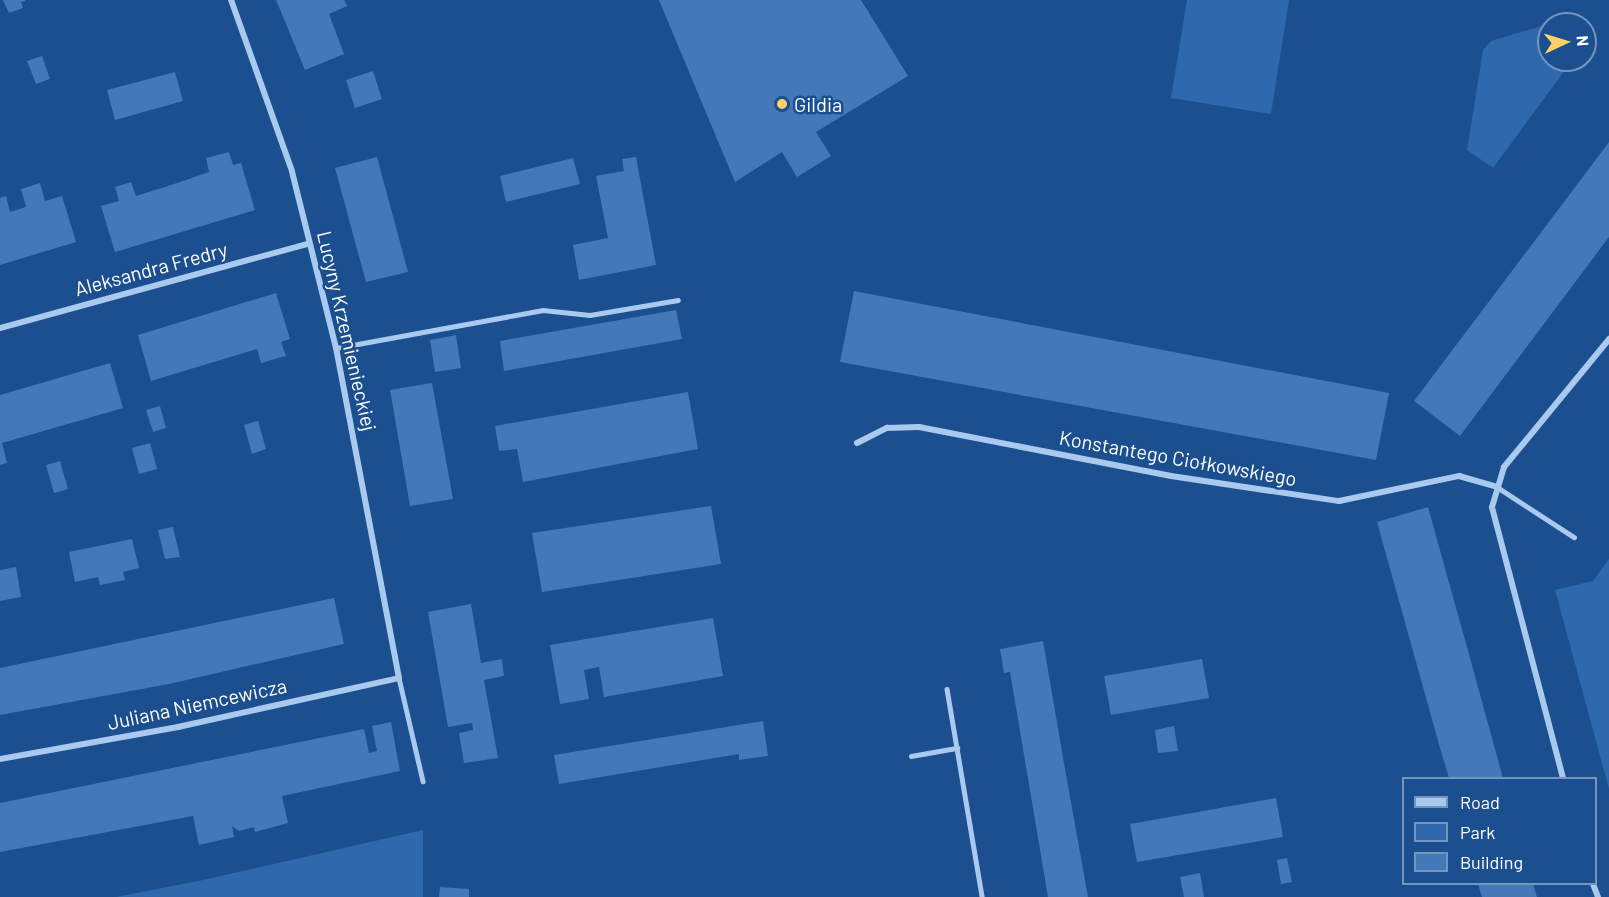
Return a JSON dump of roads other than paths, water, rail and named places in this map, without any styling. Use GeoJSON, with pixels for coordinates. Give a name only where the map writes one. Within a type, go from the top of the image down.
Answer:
{"type":"FeatureCollection","features":[{"type":"Feature","properties":{"kind":"street","name":"Lucyny Krzemienieckiej"},"geometry":{"type":"LineString","coordinates":[[231,0],[273,109],[310,243],[336,348],[399,678]]}},
{"type":"Feature","properties":{"kind":"street","name":"Aleksandra Fredry"},"geometry":{"type":"LineString","coordinates":[[0,328],[310,243]]}},
{"type":"Feature","properties":{"kind":"street"},"geometry":{"type":"LineString","coordinates":[[1563,777],[1492,507],[1495,486],[1503,467],[1609,339]]}},
{"type":"Feature","properties":{"kind":"street","name":"Konstantego Ciołkowskiego"},"geometry":{"type":"LineString","coordinates":[[857,442],[887,428],[919,427],[1171,476],[1339,501],[1459,476],[1495,486]]}},
{"type":"Feature","properties":{"kind":"street","name":"Juliana Niemcewicza"},"geometry":{"type":"LineString","coordinates":[[0,759],[178,727],[399,678]]}},
{"type":"Feature","properties":{"kind":"lane"},"geometry":{"type":"LineString","coordinates":[[336,348],[543,310],[591,315],[678,300]]}},
{"type":"Feature","properties":{"kind":"lane"},"geometry":{"type":"LineString","coordinates":[[1495,486],[1574,537]]}},
{"type":"Feature","properties":{"kind":"lane"},"geometry":{"type":"LineString","coordinates":[[399,678],[423,781]]}},
{"type":"Feature","properties":{"kind":"lane"},"geometry":{"type":"LineString","coordinates":[[947,689],[982,897]]}},
{"type":"Feature","properties":{"kind":"lane"},"geometry":{"type":"LineString","coordinates":[[911,756],[957,748]]}},
{"type":"Feature","properties":{"kind":"place","name":"Gildia"},"geometry":{"type":"Point","coordinates":[782,104]}}]}
